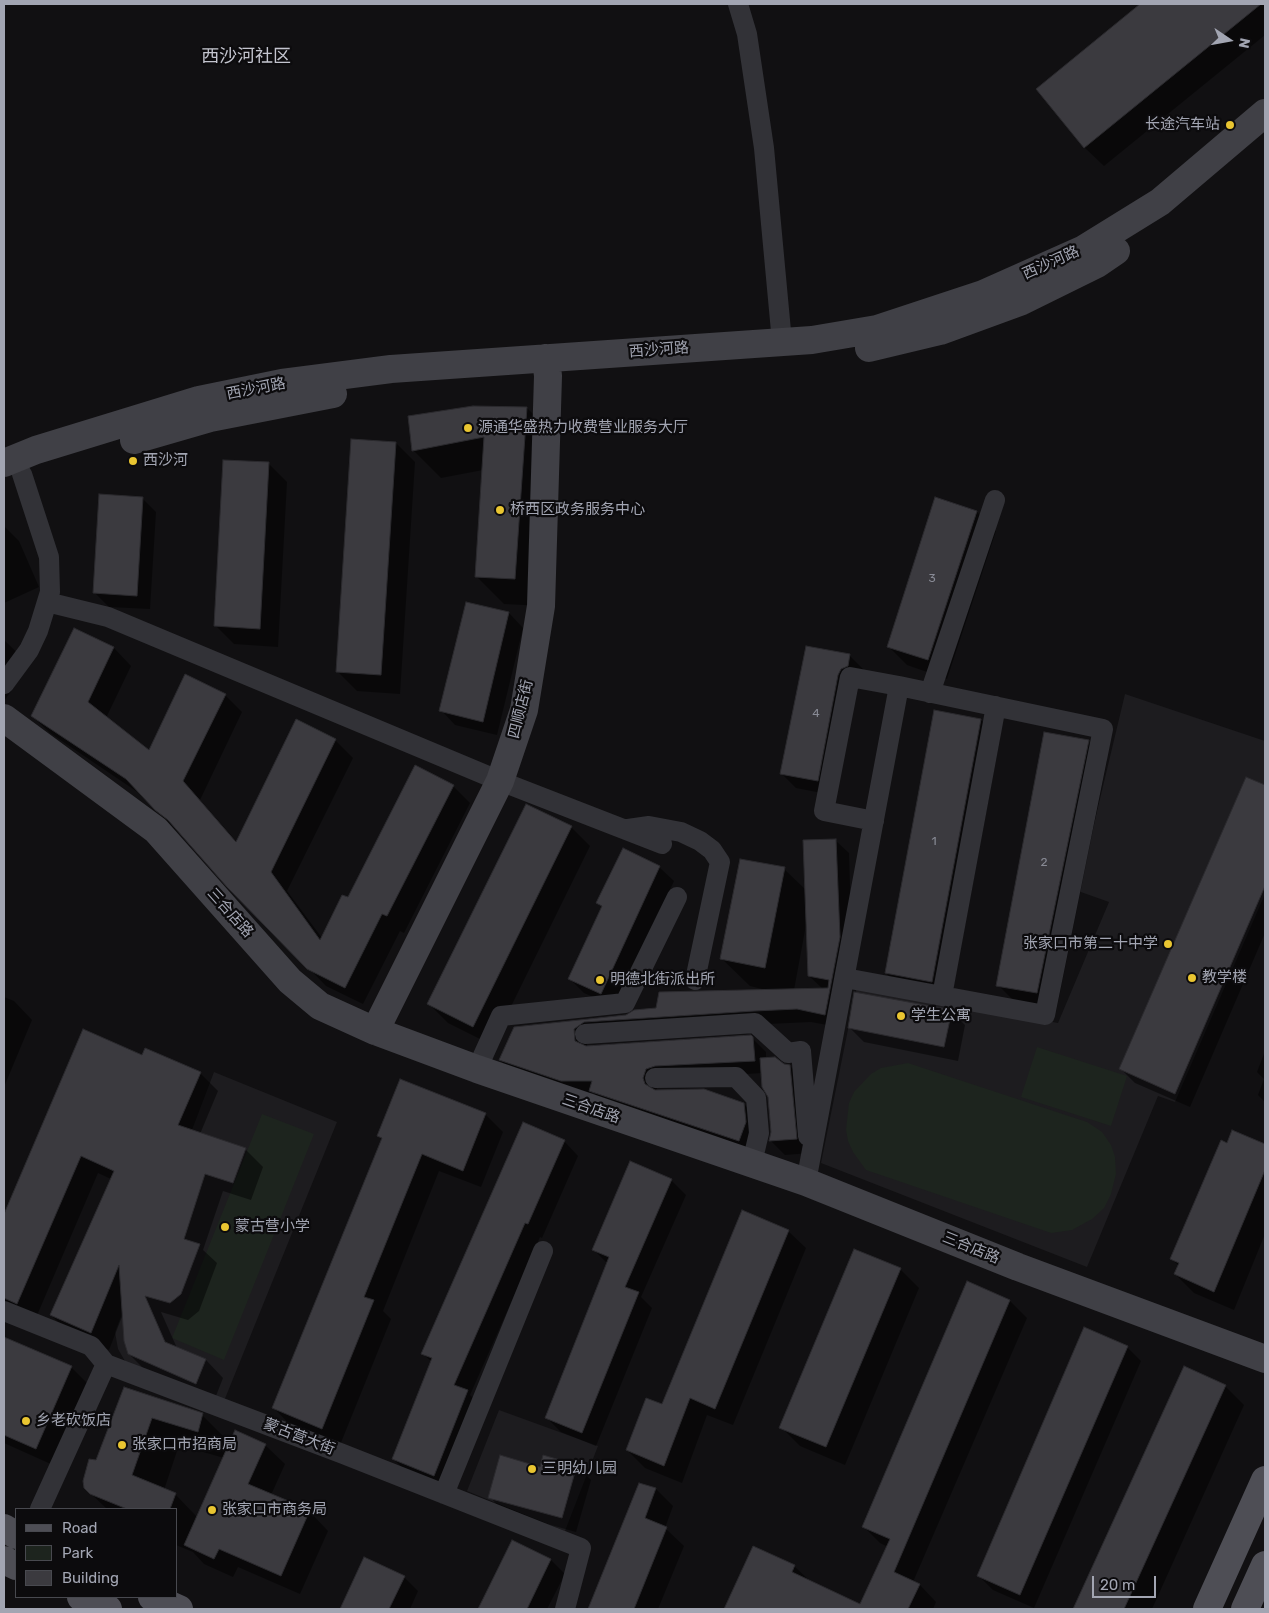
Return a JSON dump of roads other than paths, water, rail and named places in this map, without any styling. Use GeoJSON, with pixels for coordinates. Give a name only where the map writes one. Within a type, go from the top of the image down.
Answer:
{"type":"FeatureCollection","features":[{"type":"Feature","properties":{"kind":"main road"},"geometry":{"type":"LineString","coordinates":[[1207,1609],[1255,1528],[1265,1480]]}},
{"type":"Feature","properties":{"kind":"main road"},"geometry":{"type":"LineString","coordinates":[[1245,1609],[1265,1565]]}},
{"type":"Feature","properties":{"kind":"main road"},"geometry":{"type":"LineString","coordinates":[[81,1598],[108,1609]]}},
{"type":"Feature","properties":{"kind":"main road"},"geometry":{"type":"LineString","coordinates":[[154,1598],[179,1609]]}},
{"type":"Feature","properties":{"kind":"street"},"geometry":{"type":"LineString","coordinates":[[738,4],[747,34],[764,148],[782,342]]}},
{"type":"Feature","properties":{"kind":"street","name":"西沙河路"},"geometry":{"type":"LineString","coordinates":[[10,473],[210,418],[319,396],[547,367],[812,340],[877,329],[983,294],[1084,249],[1160,202],[1265,113]]}},
{"type":"Feature","properties":{"kind":"street","name":"西沙河路"},"geometry":{"type":"LineString","coordinates":[[547,367],[796,359],[874,348],[940,331],[1022,301],[1097,264],[1170,217],[1265,136]]}},
{"type":"Feature","properties":{"kind":"street","name":"四顺店街"},"geometry":{"type":"LineString","coordinates":[[375,1030],[500,781],[524,710],[541,606],[547,367]]}},
{"type":"Feature","properties":{"kind":"street"},"geometry":{"type":"LineString","coordinates":[[4,684],[29,650],[38,631],[50,592],[49,557],[10,473]]}},
{"type":"Feature","properties":{"kind":"street"},"geometry":{"type":"LineString","coordinates":[[930,693],[995,500]]}},
{"type":"Feature","properties":{"kind":"street"},"geometry":{"type":"LineString","coordinates":[[47,602],[108,617],[500,781],[662,844]]}},
{"type":"Feature","properties":{"kind":"street"},"geometry":{"type":"LineString","coordinates":[[845,978],[1045,1015],[1103,729],[850,677],[824,811],[874,821]]}},
{"type":"Feature","properties":{"kind":"street"},"geometry":{"type":"LineString","coordinates":[[806,1182],[899,686]]}},
{"type":"Feature","properties":{"kind":"street"},"geometry":{"type":"LineString","coordinates":[[942,996],[996,706]]}},
{"type":"Feature","properties":{"kind":"street","name":"三合店路"},"geometry":{"type":"LineString","coordinates":[[4,718],[156,830],[298,987],[320,1006],[375,1030],[477,1068],[806,1182],[1018,1267],[1265,1359]]}},
{"type":"Feature","properties":{"kind":"street"},"geometry":{"type":"LineString","coordinates":[[624,830],[649,826],[681,832],[700,840],[712,850],[720,862],[695,980]]}},
{"type":"Feature","properties":{"kind":"street"},"geometry":{"type":"LineString","coordinates":[[477,1068],[501,1016],[624,1002],[677,897]]}},
{"type":"Feature","properties":{"kind":"street"},"geometry":{"type":"LineString","coordinates":[[586,1034],[755,1023],[788,1053],[801,1051],[808,1136]]}},
{"type":"Feature","properties":{"kind":"street"},"geometry":{"type":"LineString","coordinates":[[803,1074],[826,1078]]}},
{"type":"Feature","properties":{"kind":"street"},"geometry":{"type":"LineString","coordinates":[[655,1078],[736,1077],[756,1098],[759,1133],[752,1164]]}},
{"type":"Feature","properties":{"kind":"street"},"geometry":{"type":"LineString","coordinates":[[444,1494],[544,1251]]}},
{"type":"Feature","properties":{"kind":"street"},"geometry":{"type":"LineString","coordinates":[[4,1311],[91,1346],[106,1364],[40,1508]]}},
{"type":"Feature","properties":{"kind":"street","name":"蒙古营大街"},"geometry":{"type":"LineString","coordinates":[[106,1364],[581,1548],[565,1609]]}},
{"type":"Feature","properties":{"kind":"street"},"geometry":{"type":"LineString","coordinates":[[70,1609],[78,1598]]}},
{"type":"Feature","properties":{"kind":"place","name":"长途汽车站"},"geometry":{"type":"Point","coordinates":[1230,125]}},
{"type":"Feature","properties":{"kind":"place","name":"源通华盛热力收费营业服务大厅"},"geometry":{"type":"Point","coordinates":[468,428]}},
{"type":"Feature","properties":{"kind":"place","name":"西沙河"},"geometry":{"type":"Point","coordinates":[133,461]}},
{"type":"Feature","properties":{"kind":"place","name":"桥西区政务服务中心"},"geometry":{"type":"Point","coordinates":[500,510]}},
{"type":"Feature","properties":{"kind":"place","name":"张家口市第二十中学"},"geometry":{"type":"Point","coordinates":[1168,944]}},
{"type":"Feature","properties":{"kind":"place","name":"教学楼"},"geometry":{"type":"Point","coordinates":[1192,978]}},
{"type":"Feature","properties":{"kind":"place","name":"明德北街派出所"},"geometry":{"type":"Point","coordinates":[600,980]}},
{"type":"Feature","properties":{"kind":"place","name":"学生公寓"},"geometry":{"type":"Point","coordinates":[901,1016]}},
{"type":"Feature","properties":{"kind":"place","name":"蒙古营小学"},"geometry":{"type":"Point","coordinates":[225,1227]}},
{"type":"Feature","properties":{"kind":"place","name":"乡老砍饭店"},"geometry":{"type":"Point","coordinates":[26,1421]}},
{"type":"Feature","properties":{"kind":"place","name":"张家口市招商局"},"geometry":{"type":"Point","coordinates":[122,1445]}},
{"type":"Feature","properties":{"kind":"place","name":"三明幼儿园"},"geometry":{"type":"Point","coordinates":[532,1469]}},
{"type":"Feature","properties":{"kind":"place","name":"张家口市商务局"},"geometry":{"type":"Point","coordinates":[212,1510]}},
{"type":"Feature","properties":{"kind":"district","name":"西沙河社区"},"geometry":{"type":"Point","coordinates":[246,57]}}]}
